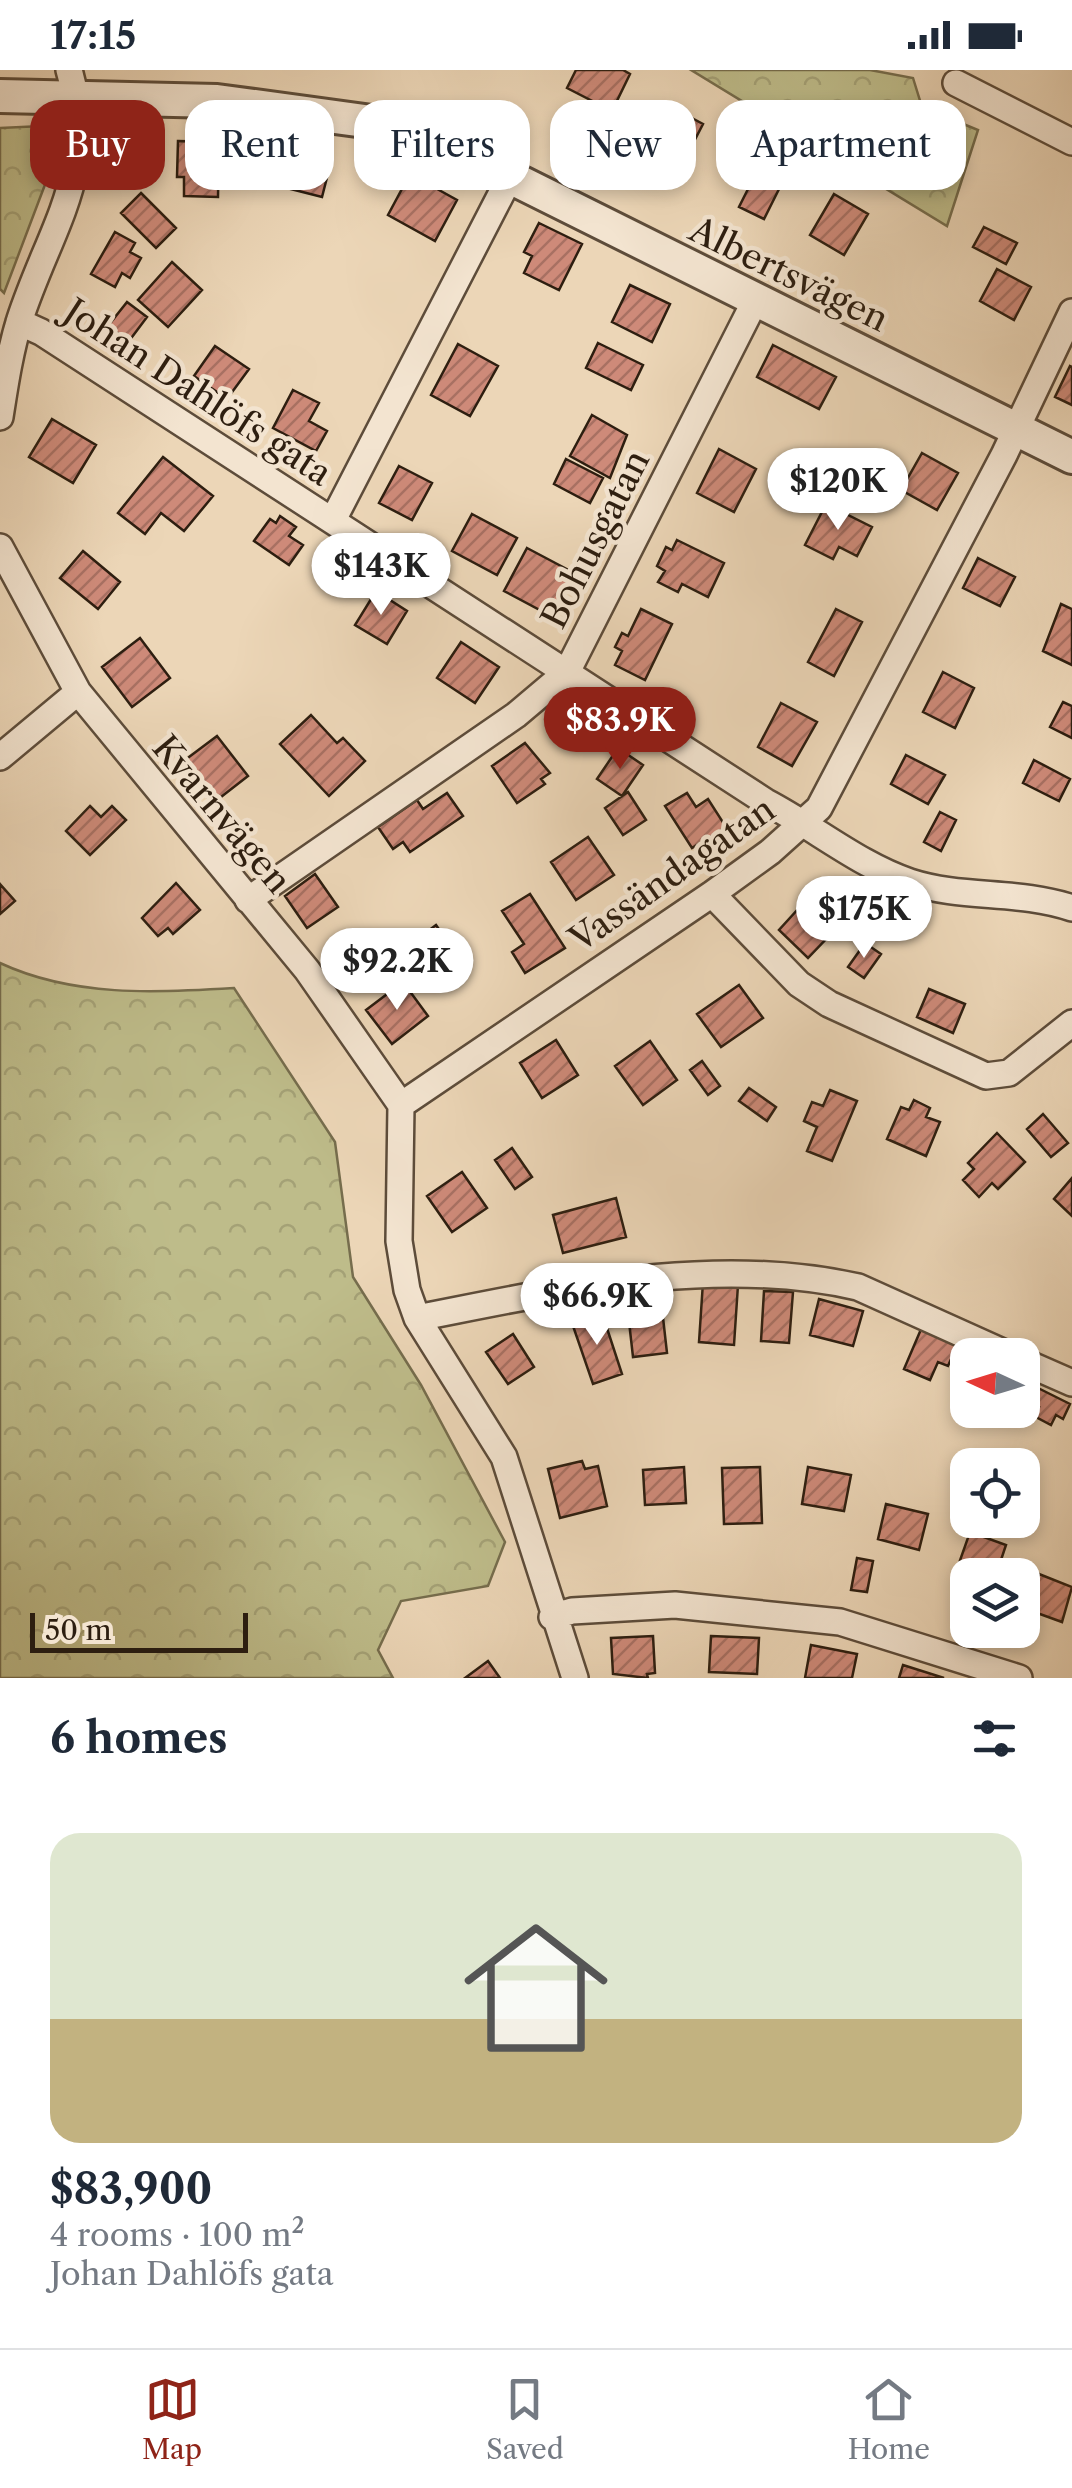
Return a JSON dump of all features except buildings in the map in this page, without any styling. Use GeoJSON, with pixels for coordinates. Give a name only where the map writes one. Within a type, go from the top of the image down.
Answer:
{"type":"FeatureCollection","features":[{"type":"Feature","properties":{"kind":"street"},"geometry":{"type":"LineString","coordinates":[[956,83],[1072,142]]}},
{"type":"Feature","properties":{"kind":"street"},"geometry":{"type":"LineString","coordinates":[[0,418],[19,322],[78,170],[72,84]]}},
{"type":"Feature","properties":{"kind":"street","name":"Albertsvägen"},"geometry":{"type":"LineString","coordinates":[[0,96],[72,84],[354,120]]}},
{"type":"Feature","properties":{"kind":"street","name":"Albertsvägen"},"geometry":{"type":"LineString","coordinates":[[530,188],[754,303],[1072,457]]}},
{"type":"Feature","properties":{"kind":"street"},"geometry":{"type":"LineString","coordinates":[[333,520],[504,190]]}},
{"type":"Feature","properties":{"kind":"street","name":"Bohusgatan"},"geometry":{"type":"LineString","coordinates":[[248,900],[516,716],[567,672],[754,303]]}},
{"type":"Feature","properties":{"kind":"street","name":"Vassändagatan"},"geometry":{"type":"LineString","coordinates":[[401,1105],[712,894],[805,823],[839,774],[1072,312]]}},
{"type":"Feature","properties":{"kind":"street","name":"Johan Dahlöfs gata"},"geometry":{"type":"LineString","coordinates":[[19,322],[333,520],[766,802],[882,870],[913,883],[1040,897],[1072,908]]}},
{"type":"Feature","properties":{"kind":"street","name":"Kvarnvägen"},"geometry":{"type":"LineString","coordinates":[[0,547],[78,692],[307,970],[401,1105]]}},
{"type":"Feature","properties":{"kind":"street"},"geometry":{"type":"LineString","coordinates":[[0,757],[78,692]]}},
{"type":"Feature","properties":{"kind":"street"},"geometry":{"type":"LineString","coordinates":[[712,894],[800,984],[828,1004],[986,1076],[1009,1073],[1072,1023]]}},
{"type":"Feature","properties":{"kind":"street"},"geometry":{"type":"LineString","coordinates":[[401,1105],[399,1241],[416,1318],[504,1456],[552,1617],[575,1678]]}},
{"type":"Feature","properties":{"kind":"street"},"geometry":{"type":"LineString","coordinates":[[416,1318],[551,1292],[696,1274],[832,1281],[858,1287],[971,1338]]}},
{"type":"Feature","properties":{"kind":"street"},"geometry":{"type":"LineString","coordinates":[[1040,1369],[1072,1383]]}},
{"type":"Feature","properties":{"kind":"street"},"geometry":{"type":"LineString","coordinates":[[552,1617],[572,1610],[675,1605],[822,1619],[1019,1678]]}},
{"type":"Feature","properties":{"kind":"green space"},"geometry":{"type":"Polygon","coordinates":[[[691,70],[870,70],[913,78],[920,100],[740,100],[691,70]]]}},
{"type":"Feature","properties":{"kind":"green space"},"geometry":{"type":"Polygon","coordinates":[[[966,125],[978,130],[966,167],[966,125]]]}},
{"type":"Feature","properties":{"kind":"green space"},"geometry":{"type":"Polygon","coordinates":[[[30,127],[30,190],[43,190],[4,293],[0,289],[0,128],[30,127]]]}},
{"type":"Feature","properties":{"kind":"green space"},"geometry":{"type":"Polygon","coordinates":[[[888,190],[959,190],[947,226],[888,190]]]}},
{"type":"Feature","properties":{"kind":"green space"},"geometry":{"type":"Polygon","coordinates":[[[0,963],[56,982],[85,987],[144,991],[234,988],[335,1142],[353,1277],[421,1385],[505,1542],[488,1586],[401,1601],[378,1650],[393,1678],[0,1678],[0,963]]]}}]}
